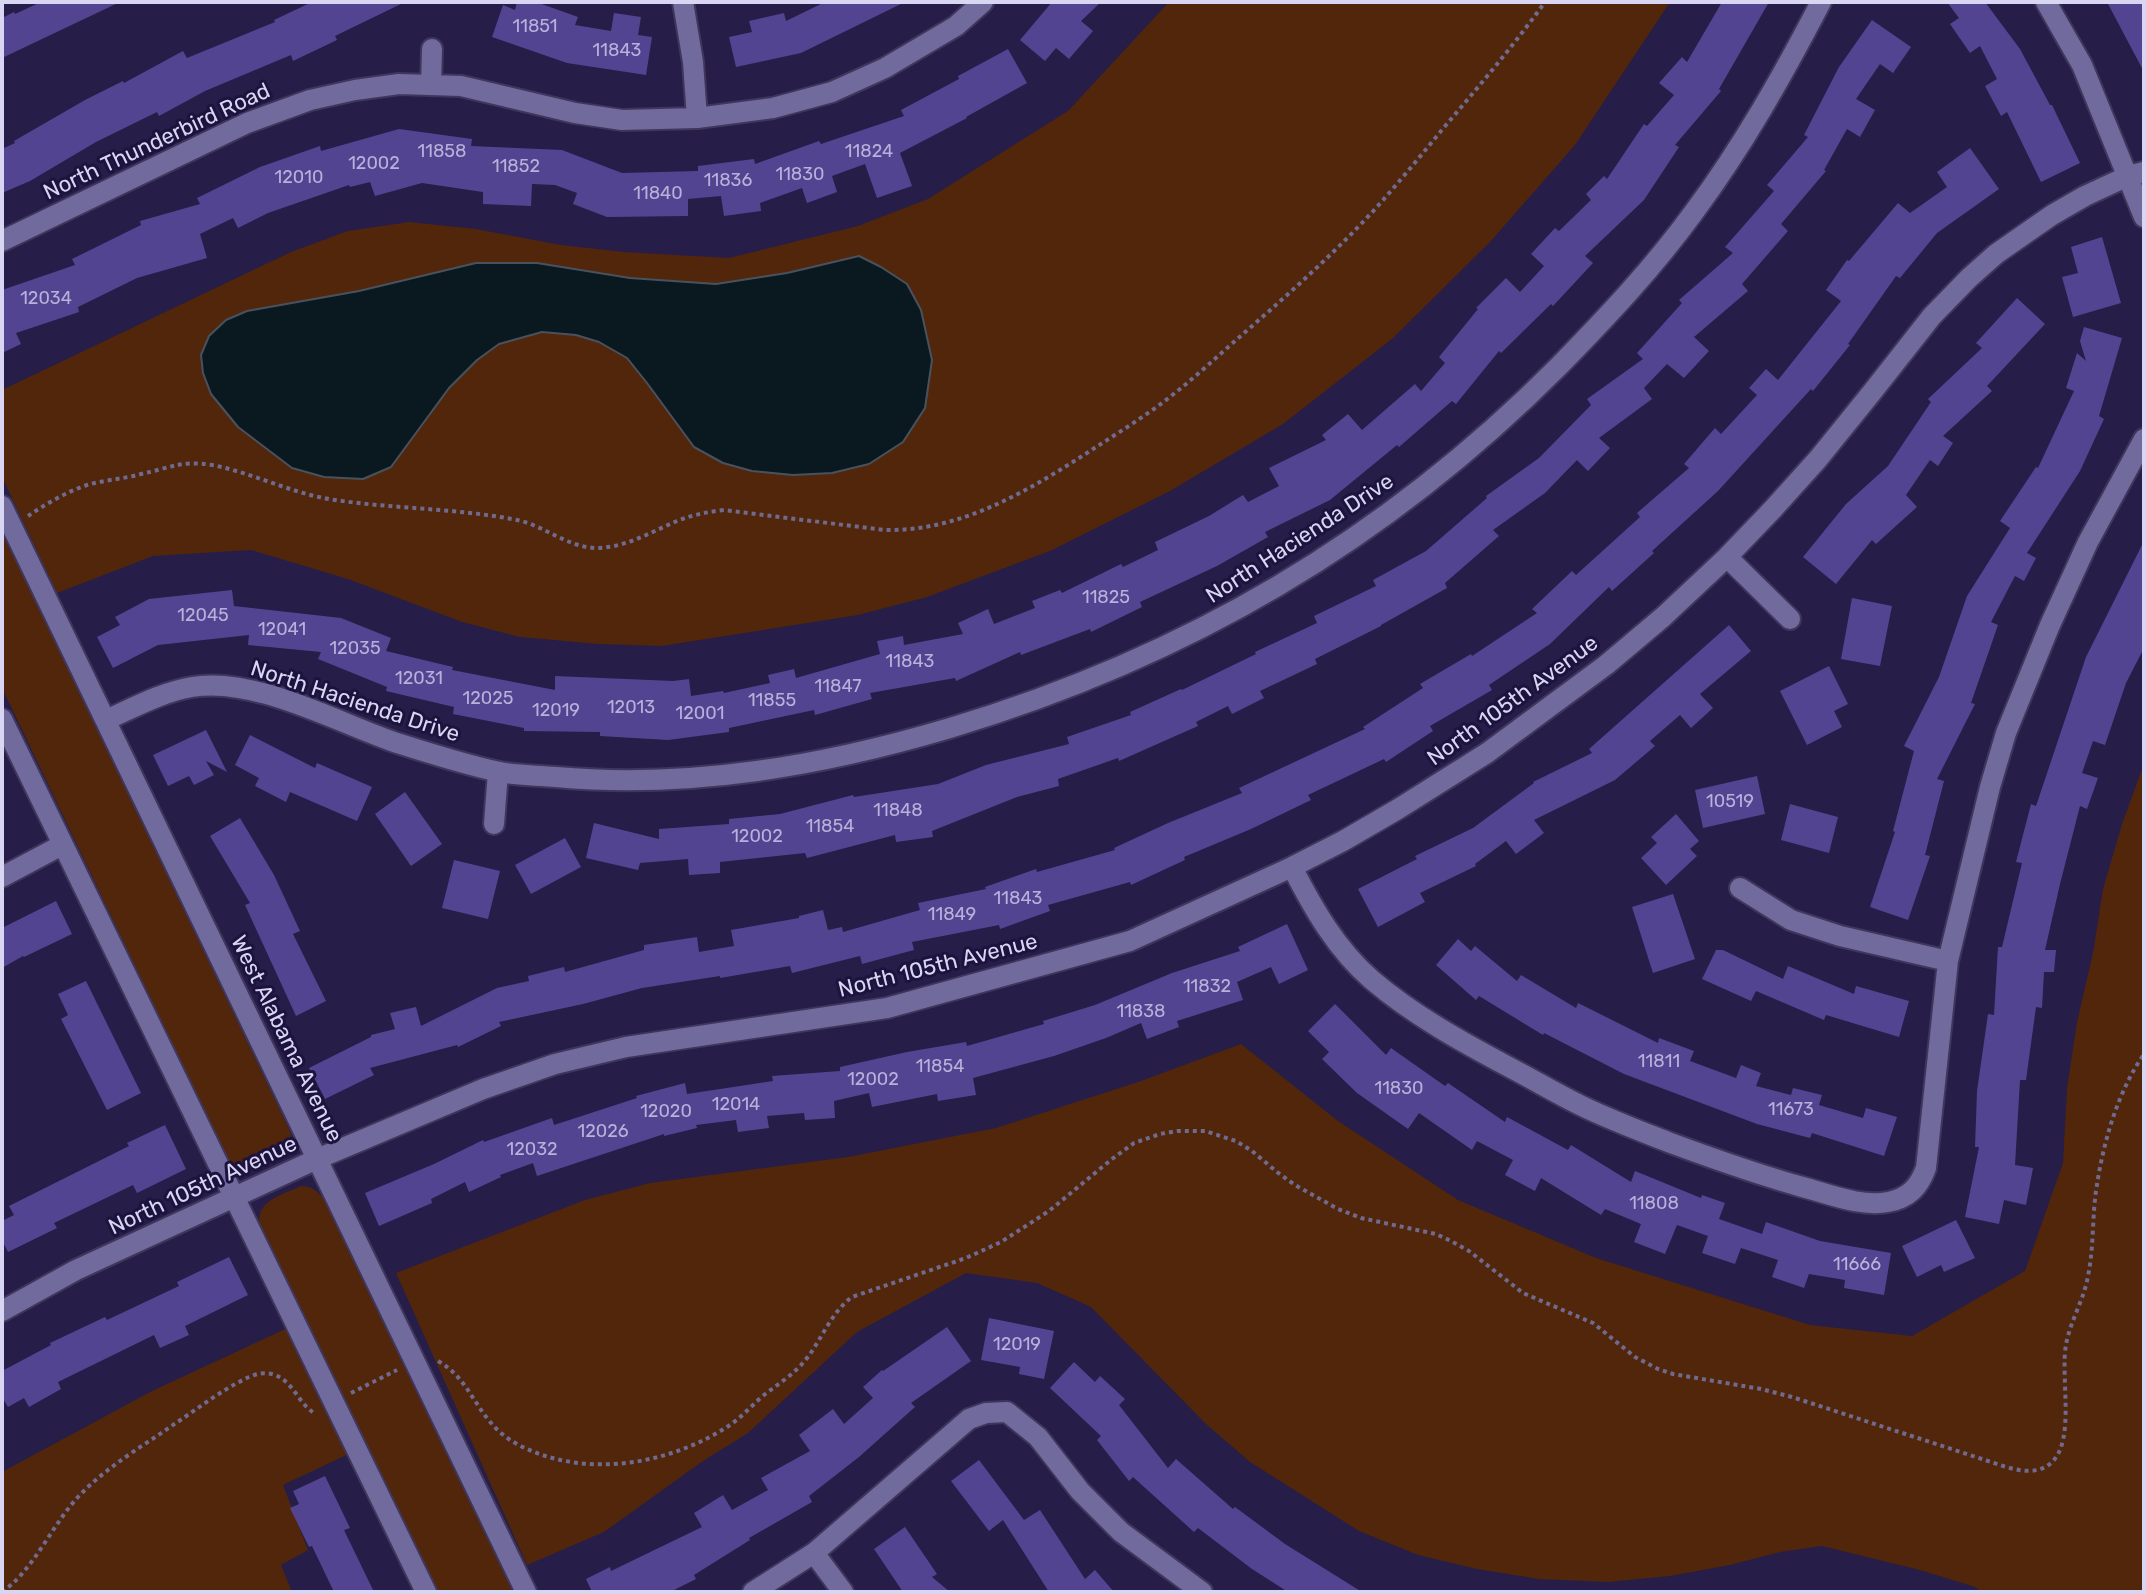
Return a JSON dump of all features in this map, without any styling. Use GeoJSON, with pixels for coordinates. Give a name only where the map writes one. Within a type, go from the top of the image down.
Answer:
{"type":"FeatureCollection","features":[{"type":"Feature","properties":{"kind":"street"},"geometry":{"type":"LineString","coordinates":[[683,2],[693,62],[697,118]]}},
{"type":"Feature","properties":{"kind":"street","name":"North Thunderbird Road"},"geometry":{"type":"LineString","coordinates":[[2,241],[247,123],[310,100],[399,84],[461,86],[575,113],[622,120],[697,118],[773,108],[832,92],[885,68],[956,26],[983,2]]}},
{"type":"Feature","properties":{"kind":"street","name":"North Hacienda Drive"},"geometry":{"type":"LineString","coordinates":[[106,720],[191,687],[237,688],[300,705],[400,744],[498,772],[593,780],[689,780],[766,771],[878,748],[1007,711],[1085,682],[1173,644],[1278,587],[1384,517],[1443,472],[1518,407],[1616,308],[1696,209],[1762,111],[1821,2]]}},
{"type":"Feature","properties":{"kind":"street"},"geometry":{"type":"LineString","coordinates":[[2046,2],[2082,65],[2136,174],[2144,217]]}},
{"type":"Feature","properties":{"kind":"street"},"geometry":{"type":"LineString","coordinates":[[431,85],[432,49]]}},
{"type":"Feature","properties":{"kind":"street","name":"North 105th Avenue"},"geometry":{"type":"LineString","coordinates":[[2,1311],[76,1270],[317,1159],[483,1089],[555,1064],[626,1047],[887,1008],[1130,941],[1343,841],[1487,753],[1617,656],[1727,557],[1818,459],[1932,316],[1969,278],[1996,254],[2052,215],[2085,196],[2136,174]]}},
{"type":"Feature","properties":{"kind":"street"},"geometry":{"type":"LineString","coordinates":[[1292,867],[1331,935],[1351,959],[1413,1011],[1458,1040],[1586,1108],[1758,1175],[1855,1201],[1878,1203],[1903,1198],[1922,1180],[1926,1168],[1948,961],[2006,733],[2088,542],[2144,439]]}},
{"type":"Feature","properties":{"kind":"street","name":"West Alabama Avenue"},"geometry":{"type":"LineString","coordinates":[[2,506],[526,1592]]}},
{"type":"Feature","properties":{"kind":"street"},"geometry":{"type":"LineString","coordinates":[[1727,557],[1790,619]]}},
{"type":"Feature","properties":{"kind":"street"},"geometry":{"type":"LineString","coordinates":[[2,719],[426,1592]]}},
{"type":"Feature","properties":{"kind":"street"},"geometry":{"type":"LineString","coordinates":[[494,824],[498,772]]}},
{"type":"Feature","properties":{"kind":"street"},"geometry":{"type":"LineString","coordinates":[[2,877],[62,845]]}},
{"type":"Feature","properties":{"kind":"street"},"geometry":{"type":"LineString","coordinates":[[1740,888],[1791,920],[1840,936],[1948,961]]}},
{"type":"Feature","properties":{"kind":"street"},"geometry":{"type":"LineString","coordinates":[[753,1592],[814,1553],[969,1419],[986,1413],[1007,1412],[1038,1437],[1080,1491],[1121,1532],[1202,1592]]}},
{"type":"Feature","properties":{"kind":"street"},"geometry":{"type":"LineString","coordinates":[[814,1553],[843,1592]]}},
{"type":"Feature","properties":{"kind":"path"},"geometry":{"type":"LineString","coordinates":[[12,526],[48,502],[89,485],[187,462],[226,469],[332,500],[450,509],[520,521],[578,546],[599,548],[619,545],[706,512],[724,510],[904,530],[926,528],[982,511],[1063,468],[1152,411],[1281,301],[1376,208],[1514,44],[1545,2]]}},
{"type":"Feature","properties":{"kind":"path"},"geometry":{"type":"LineString","coordinates":[[2,1592],[18,1579],[60,1519],[89,1485],[118,1462],[239,1383],[262,1373],[270,1373],[289,1384],[316,1414],[414,1361],[431,1357],[458,1376],[494,1428],[538,1453],[572,1462],[605,1465],[673,1453],[731,1425],[786,1379],[807,1359],[837,1311],[852,1297],[992,1246],[1049,1211],[1134,1143],[1160,1134],[1191,1130],[1236,1141],[1295,1185],[1338,1209],[1361,1218],[1436,1234],[1451,1241],[1469,1251],[1523,1293],[1593,1323],[1635,1357],[1658,1369],[1761,1389],[1992,1462],[2031,1471],[2040,1470],[2050,1464],[2062,1447],[2066,1342],[2088,1281],[2096,1192],[2107,1137],[2122,1096],[2144,1054]]}},
{"type":"Feature","properties":{"kind":"shaded area"},"geometry":{"type":"Polygon","coordinates":[[[1169,2],[1670,2],[1575,145],[1490,242],[1392,339],[1283,424],[1170,491],[1050,551],[927,597],[858,615],[662,646],[520,637],[462,622],[348,579],[251,550],[153,556],[57,593],[2,477],[2,390],[291,252],[348,231],[409,222],[476,229],[561,245],[729,258],[858,226],[928,199],[1068,111],[1169,2]]]}},
{"type":"Feature","properties":{"kind":"shaded area"},"geometry":{"type":"Polygon","coordinates":[[[859,256],[907,284],[921,310],[932,360],[925,408],[903,442],[869,464],[832,473],[793,475],[752,471],[723,463],[694,447],[627,358],[599,342],[576,335],[542,332],[499,344],[477,360],[449,388],[391,467],[363,479],[324,477],[292,468],[238,427],[211,394],[203,373],[201,355],[209,336],[226,320],[247,311],[359,291],[476,263],[537,263],[630,278],[716,284],[787,273],[859,256]]]}},
{"type":"Feature","properties":{"kind":"shaded area"},"geometry":{"type":"Polygon","coordinates":[[[2,532],[290,1131],[290,1143],[285,1152],[259,1166],[240,1169],[228,1160],[2,688],[2,532]]]}},
{"type":"Feature","properties":{"kind":"shaded area"},"geometry":{"type":"Polygon","coordinates":[[[2144,764],[2144,1592],[1981,1592],[1975,1587],[1920,1570],[1822,1546],[1670,1576],[1608,1582],[1539,1579],[1418,1555],[1359,1531],[1250,1462],[1206,1424],[1091,1307],[1037,1283],[966,1273],[857,1332],[748,1433],[703,1461],[604,1532],[527,1565],[396,1273],[585,1200],[650,1183],[848,1157],[996,1128],[1138,1082],[1241,1044],[1338,1121],[1458,1200],[1596,1258],[1810,1325],[1912,1336],[2025,1271],[2063,1163],[2067,1088],[2103,889],[2144,764]]]}},
{"type":"Feature","properties":{"kind":"shaded area"},"geometry":{"type":"Polygon","coordinates":[[[301,1186],[314,1190],[324,1200],[513,1592],[436,1592],[260,1226],[259,1217],[265,1205],[301,1186]]]}},
{"type":"Feature","properties":{"kind":"shaded area"},"geometry":{"type":"Polygon","coordinates":[[[296,1324],[357,1450],[283,1485],[308,1550],[281,1565],[292,1592],[2,1592],[2,1472],[152,1391],[296,1324]]]}},
{"type":"Feature","properties":{"kind":"building"},"geometry":{"type":"Polygon","coordinates":[[[41,2],[120,2],[2,58],[2,18],[41,2]]]}},
{"type":"Feature","properties":{"kind":"building"},"geometry":{"type":"Polygon","coordinates":[[[312,2],[405,2],[335,36],[337,40],[293,61],[291,55],[205,91],[159,116],[157,112],[2,193],[2,149],[14,141],[85,100],[183,51],[187,58],[275,22],[312,2]]]}},
{"type":"Feature","properties":{"kind":"building"},"geometry":{"type":"Polygon","coordinates":[[[517,2],[536,2],[578,17],[575,25],[611,31],[614,13],[641,17],[638,35],[652,37],[646,75],[567,63],[492,37],[503,5],[515,10],[517,2]]]}},
{"type":"Feature","properties":{"kind":"building"},"geometry":{"type":"Polygon","coordinates":[[[825,2],[905,2],[801,53],[736,67],[729,37],[752,32],[749,21],[784,13],[786,21],[825,2]]]}},
{"type":"Feature","properties":{"kind":"building"},"geometry":{"type":"Polygon","coordinates":[[[1052,2],[1101,2],[1081,21],[1093,31],[1069,59],[1056,48],[1045,61],[1020,40],[1052,2]]]}},
{"type":"Feature","properties":{"kind":"building"},"geometry":{"type":"Polygon","coordinates":[[[1722,2],[1769,2],[1719,89],[1721,91],[1675,145],[1679,147],[1644,200],[1585,256],[1593,263],[1553,306],[1551,304],[1501,353],[1499,351],[1456,404],[1452,401],[1330,500],[1265,532],[1268,537],[1217,566],[1140,602],[1142,607],[1091,632],[1090,629],[1021,655],[1020,652],[956,681],[955,678],[870,693],[872,699],[815,715],[814,710],[729,728],[729,732],[668,740],[600,736],[600,732],[524,731],[524,728],[453,714],[454,707],[386,691],[387,687],[318,659],[321,652],[248,645],[249,635],[158,645],[113,668],[97,637],[120,625],[115,617],[149,599],[232,590],[234,606],[341,618],[391,638],[386,651],[453,667],[452,670],[555,690],[555,676],[689,679],[691,696],[770,683],[768,675],[794,669],[796,678],[880,654],[877,641],[903,636],[904,645],[963,634],[958,623],[988,609],[994,624],[1035,608],[1032,601],[1060,590],[1062,593],[1158,550],[1155,542],[1209,516],[1243,495],[1248,502],[1279,486],[1269,468],[1326,440],[1322,435],[1348,414],[1362,430],[1415,384],[1421,391],[1445,363],[1439,357],[1476,308],[1506,278],[1520,292],[1544,266],[1531,254],[1555,228],[1559,231],[1591,200],[1586,194],[1604,176],[1607,179],[1644,124],[1647,126],[1674,95],[1659,83],[1682,57],[1687,62],[1722,2]]]}},
{"type":"Feature","properties":{"kind":"building"},"geometry":{"type":"Polygon","coordinates":[[[1947,2],[1985,2],[2020,49],[2080,163],[2041,182],[2007,112],[2001,116],[1985,86],[1997,79],[1980,46],[1970,53],[1950,24],[1959,18],[1947,2]]]}},
{"type":"Feature","properties":{"kind":"building"},"geometry":{"type":"Polygon","coordinates":[[[2107,2],[2144,2],[2144,72],[2107,2]]]}},
{"type":"Feature","properties":{"kind":"building"},"geometry":{"type":"Polygon","coordinates":[[[1872,20],[1911,47],[1893,73],[1880,64],[1856,99],[1875,110],[1860,137],[1847,129],[1826,171],[1781,224],[1788,231],[1742,284],[1748,291],[1694,337],[1709,351],[1684,378],[1667,364],[1644,388],[1652,399],[1599,438],[1610,448],[1588,471],[1577,460],[1545,493],[1493,530],[1499,536],[1445,583],[1447,588],[1315,659],[1317,664],[1260,691],[1264,698],[1232,714],[1228,706],[1196,722],[1198,726],[1119,761],[1118,758],[1058,779],[1059,786],[1017,797],[932,831],[933,837],[896,842],[895,835],[807,858],[805,853],[720,862],[720,873],[689,875],[688,859],[640,863],[638,870],[586,858],[594,823],[659,839],[659,829],[729,824],[729,819],[780,814],[853,795],[938,784],[986,765],[1069,744],[1067,737],[1131,715],[1130,712],[1256,654],[1317,623],[1314,616],[1376,586],[1373,580],[1426,551],[1486,496],[1539,458],[1591,405],[1587,399],[1643,359],[1637,353],[1682,303],[1679,300],[1733,253],[1725,247],[1774,191],[1767,185],[1808,137],[1804,135],[1839,67],[1872,20]]]}},
{"type":"Feature","properties":{"kind":"building"},"geometry":{"type":"Polygon","coordinates":[[[1008,49],[1027,83],[900,153],[912,186],[877,198],[865,164],[832,176],[837,192],[807,203],[802,188],[760,203],[761,211],[724,216],[721,196],[688,199],[688,216],[607,217],[573,204],[577,193],[555,185],[532,184],[531,206],[483,204],[483,192],[422,183],[375,196],[370,182],[349,185],[268,213],[238,228],[233,218],[200,234],[207,258],[137,278],[78,307],[79,312],[16,333],[21,344],[2,353],[2,290],[75,265],[72,259],[141,225],[140,221],[200,204],[197,198],[260,167],[320,146],[321,151],[399,129],[472,139],[471,146],[562,150],[622,173],[698,171],[698,166],[754,159],[755,164],[904,116],[901,110],[1008,49]]]}},
{"type":"Feature","properties":{"kind":"building"},"geometry":{"type":"Polygon","coordinates":[[[1970,148],[1999,189],[1937,233],[1900,278],[1896,276],[1850,345],[1813,391],[1811,389],[1718,491],[1652,551],[1654,553],[1612,591],[1609,587],[1550,644],[1489,685],[1492,690],[1430,726],[1433,731],[1386,762],[1384,759],[1308,795],[1311,800],[1184,857],[1185,860],[1131,885],[1130,882],[1048,905],[1050,911],[1000,929],[999,925],[912,942],[914,950],[862,964],[860,956],[792,973],[790,966],[642,988],[499,1022],[501,1026],[458,1047],[370,1068],[374,1075],[325,1099],[309,1068],[371,1035],[395,1029],[390,1013],[416,1007],[421,1026],[497,988],[529,981],[528,976],[564,967],[565,972],[644,950],[644,945],[697,937],[699,952],[734,946],[731,930],[799,918],[823,910],[828,930],[842,927],[843,932],[920,910],[918,903],[986,889],[1036,869],[1037,872],[1115,850],[1168,823],[1242,793],[1239,788],[1365,729],[1363,727],[1423,688],[1420,684],[1472,656],[1537,613],[1532,609],[1572,571],[1576,575],[1640,517],[1637,513],[1689,468],[1684,464],[1715,428],[1721,434],[1757,395],[1749,388],[1766,369],[1778,380],[1841,301],[1826,290],[1847,260],[1898,203],[1910,213],[1947,187],[1937,172],[1970,148]]]}},
{"type":"Feature","properties":{"kind":"building"},"geometry":{"type":"Polygon","coordinates":[[[2102,237],[2121,303],[2073,317],[2062,277],[2078,273],[2071,247],[2102,237]]]}},
{"type":"Feature","properties":{"kind":"building"},"geometry":{"type":"Polygon","coordinates":[[[2017,298],[2045,324],[1987,386],[1992,391],[1943,436],[1953,443],[1938,466],[1930,460],[1906,495],[1917,507],[1876,544],[1872,540],[1836,584],[1803,557],[1846,504],[1888,466],[1931,402],[1928,399],[1982,348],[1976,343],[2017,298]]]}},
{"type":"Feature","properties":{"kind":"building"},"geometry":{"type":"Polygon","coordinates":[[[2084,327],[2122,338],[2099,416],[2104,419],[2080,471],[2027,553],[2036,558],[2024,581],[2015,576],[1991,622],[1998,625],[1971,703],[1975,704],[1937,779],[1944,781],[1925,855],[1930,856],[1908,920],[1870,907],[1895,832],[1914,751],[1904,746],[1939,677],[1967,596],[2010,528],[2000,521],[2038,468],[2074,391],[2066,388],[2077,353],[2086,361],[2080,341],[2084,327]]]}},
{"type":"Feature","properties":{"kind":"building"},"geometry":{"type":"Polygon","coordinates":[[[2144,541],[2144,648],[2126,683],[2105,745],[2093,741],[2082,773],[2098,778],[2087,809],[2080,806],[2045,950],[2056,950],[2054,972],[2044,972],[2042,1008],[2036,1007],[2026,1080],[2020,1080],[2015,1165],[2033,1168],[2026,1205],[2004,1200],[1999,1224],[1965,1217],[1979,1147],[1975,1147],[1977,1091],[1988,1014],[1994,1015],[1998,947],[2002,947],[2022,863],[2016,862],[2031,804],[2036,806],[2086,657],[2144,541]]]}},
{"type":"Feature","properties":{"kind":"building"},"geometry":{"type":"Polygon","coordinates":[[[1852,598],[1892,606],[1880,666],[1841,659],[1852,598]]]}},
{"type":"Feature","properties":{"kind":"building"},"geometry":{"type":"Polygon","coordinates":[[[1729,625],[1751,651],[1700,694],[1713,708],[1691,728],[1680,715],[1650,741],[1655,746],[1615,780],[1534,820],[1544,833],[1516,854],[1506,841],[1476,866],[1420,893],[1425,902],[1378,927],[1358,889],[1417,859],[1415,856],[1473,828],[1533,782],[1592,753],[1589,749],[1729,625]]]}},
{"type":"Feature","properties":{"kind":"building"},"geometry":{"type":"Polygon","coordinates":[[[1829,666],[1848,704],[1834,711],[1842,727],[1807,745],[1780,691],[1829,666]]]}},
{"type":"Feature","properties":{"kind":"building"},"geometry":{"type":"Polygon","coordinates":[[[206,730],[227,772],[206,761],[214,775],[194,785],[189,776],[168,786],[153,755],[206,730]]]}},
{"type":"Feature","properties":{"kind":"building"},"geometry":{"type":"Polygon","coordinates":[[[250,735],[315,768],[317,763],[372,787],[357,821],[290,792],[286,802],[255,786],[259,778],[235,765],[250,735]]]}},
{"type":"Feature","properties":{"kind":"building"},"geometry":{"type":"Polygon","coordinates":[[[1757,776],[1765,814],[1703,828],[1695,790],[1757,776]]]}},
{"type":"Feature","properties":{"kind":"building"},"geometry":{"type":"Polygon","coordinates":[[[405,792],[442,844],[411,866],[375,814],[405,792]]]}},
{"type":"Feature","properties":{"kind":"building"},"geometry":{"type":"Polygon","coordinates":[[[1790,804],[1838,817],[1829,853],[1781,840],[1790,804]]]}},
{"type":"Feature","properties":{"kind":"building"},"geometry":{"type":"Polygon","coordinates":[[[1676,814],[1699,841],[1690,849],[1697,856],[1666,885],[1641,858],[1657,843],[1651,837],[1676,814]]]}},
{"type":"Feature","properties":{"kind":"building"},"geometry":{"type":"Polygon","coordinates":[[[240,818],[274,875],[300,931],[293,934],[326,1001],[296,1016],[245,905],[250,903],[210,836],[240,818]]]}},
{"type":"Feature","properties":{"kind":"building"},"geometry":{"type":"Polygon","coordinates":[[[565,838],[581,867],[531,894],[515,865],[565,838]]]}},
{"type":"Feature","properties":{"kind":"building"},"geometry":{"type":"Polygon","coordinates":[[[454,860],[500,871],[488,919],[442,908],[454,860]]]}},
{"type":"Feature","properties":{"kind":"building"},"geometry":{"type":"Polygon","coordinates":[[[1673,894],[1695,959],[1653,973],[1632,907],[1673,894]]]}},
{"type":"Feature","properties":{"kind":"building"},"geometry":{"type":"Polygon","coordinates":[[[56,901],[72,934],[2,968],[2,928],[56,901]]]}},
{"type":"Feature","properties":{"kind":"building"},"geometry":{"type":"Polygon","coordinates":[[[1287,924],[1308,970],[1279,984],[1271,967],[1237,982],[1243,1000],[1177,1021],[1179,1027],[1147,1039],[1141,1023],[1054,1056],[973,1078],[976,1095],[938,1101],[937,1094],[872,1107],[869,1093],[834,1101],[835,1118],[805,1120],[804,1113],[767,1116],[769,1128],[738,1132],[736,1120],[696,1125],[697,1128],[664,1134],[537,1176],[533,1163],[500,1175],[469,1192],[465,1182],[431,1199],[432,1203],[379,1226],[365,1193],[483,1140],[552,1118],[554,1125],[636,1096],[685,1083],[687,1094],[773,1081],[772,1076],[840,1071],[840,1067],[907,1052],[966,1042],[967,1046],[1044,1024],[1043,1021],[1240,951],[1238,947],[1287,924]]]}},
{"type":"Feature","properties":{"kind":"building"},"geometry":{"type":"Polygon","coordinates":[[[1458,939],[1471,951],[1475,946],[1517,981],[1521,975],[1576,1008],[1578,1003],[1658,1043],[1659,1038],[1694,1051],[1690,1061],[1736,1078],[1741,1065],[1761,1073],[1756,1086],[1791,1095],[1793,1088],[1822,1095],[1819,1105],[1863,1118],[1866,1108],[1897,1117],[1884,1156],[1812,1133],[1810,1138],[1757,1124],[1624,1074],[1543,1035],[1479,996],[1476,1000],[1436,965],[1458,939]]]}},
{"type":"Feature","properties":{"kind":"building"},"geometry":{"type":"Polygon","coordinates":[[[1716,950],[1723,950],[1783,979],[1788,966],[1854,994],[1856,986],[1909,1001],[1899,1037],[1826,1015],[1824,1020],[1756,991],[1751,1001],[1702,979],[1716,950]]]}},
{"type":"Feature","properties":{"kind":"building"},"geometry":{"type":"Polygon","coordinates":[[[86,981],[141,1093],[107,1110],[61,1019],[68,1015],[58,994],[86,981]]]}},
{"type":"Feature","properties":{"kind":"building"},"geometry":{"type":"Polygon","coordinates":[[[1335,1004],[1386,1055],[1391,1048],[1445,1086],[1448,1083],[1505,1122],[1507,1117],[1568,1150],[1571,1145],[1631,1182],[1635,1171],[1701,1198],[1702,1195],[1725,1203],[1719,1219],[1762,1234],[1766,1222],[1820,1241],[1891,1253],[1884,1295],[1844,1288],[1845,1280],[1809,1274],[1804,1288],[1772,1277],[1778,1260],[1741,1248],[1735,1264],[1702,1253],[1708,1236],[1677,1225],[1665,1254],[1634,1242],[1641,1224],[1605,1209],[1601,1215],[1541,1178],[1535,1191],[1505,1175],[1513,1160],[1477,1141],[1472,1150],[1419,1113],[1408,1129],[1357,1093],[1322,1059],[1329,1052],[1308,1031],[1335,1004]]]}},
{"type":"Feature","properties":{"kind":"building"},"geometry":{"type":"Polygon","coordinates":[[[165,1125],[186,1169],[137,1193],[133,1185],[54,1223],[57,1228],[8,1252],[2,1240],[2,1221],[14,1215],[9,1206],[165,1125]]]}},
{"type":"Feature","properties":{"kind":"building"},"geometry":{"type":"Polygon","coordinates":[[[1956,1220],[1975,1258],[1944,1272],[1941,1265],[1917,1277],[1902,1246],[1956,1220]]]}},
{"type":"Feature","properties":{"kind":"building"},"geometry":{"type":"Polygon","coordinates":[[[229,1257],[248,1295],[185,1326],[189,1335],[160,1348],[154,1335],[58,1382],[61,1389],[29,1407],[24,1398],[8,1407],[2,1397],[2,1371],[50,1343],[179,1286],[177,1282],[229,1257]]]}},
{"type":"Feature","properties":{"kind":"building"},"geometry":{"type":"Polygon","coordinates":[[[989,1318],[1054,1331],[1044,1379],[1019,1374],[1020,1367],[981,1360],[989,1318]]]}},
{"type":"Feature","properties":{"kind":"building"},"geometry":{"type":"Polygon","coordinates":[[[947,1327],[971,1361],[911,1403],[915,1407],[809,1496],[812,1502],[749,1538],[694,1575],[696,1579],[670,1592],[592,1592],[586,1579],[610,1567],[611,1571],[702,1527],[694,1513],[723,1495],[732,1510],[768,1490],[761,1478],[810,1451],[799,1435],[833,1409],[844,1424],[873,1398],[863,1387],[882,1370],[947,1327]]]}},
{"type":"Feature","properties":{"kind":"building"},"geometry":{"type":"Polygon","coordinates":[[[1074,1362],[1095,1382],[1100,1376],[1125,1399],[1119,1405],[1168,1468],[1176,1459],[1233,1509],[1235,1507],[1285,1544],[1362,1592],[1288,1592],[1198,1528],[1194,1532],[1133,1477],[1129,1481],[1097,1440],[1101,1436],[1050,1388],[1074,1362]]]}},
{"type":"Feature","properties":{"kind":"building"},"geometry":{"type":"Polygon","coordinates":[[[979,1460],[1024,1520],[1040,1510],[1085,1579],[1095,1570],[1114,1592],[1049,1592],[1003,1520],[989,1531],[951,1481],[979,1460]]]}},
{"type":"Feature","properties":{"kind":"building"},"geometry":{"type":"Polygon","coordinates":[[[325,1476],[350,1528],[344,1530],[374,1592],[334,1592],[290,1508],[299,1504],[293,1491],[325,1476]]]}},
{"type":"Feature","properties":{"kind":"building"},"geometry":{"type":"Polygon","coordinates":[[[905,1527],[937,1574],[932,1577],[950,1592],[903,1592],[874,1549],[905,1527]]]}}]}
